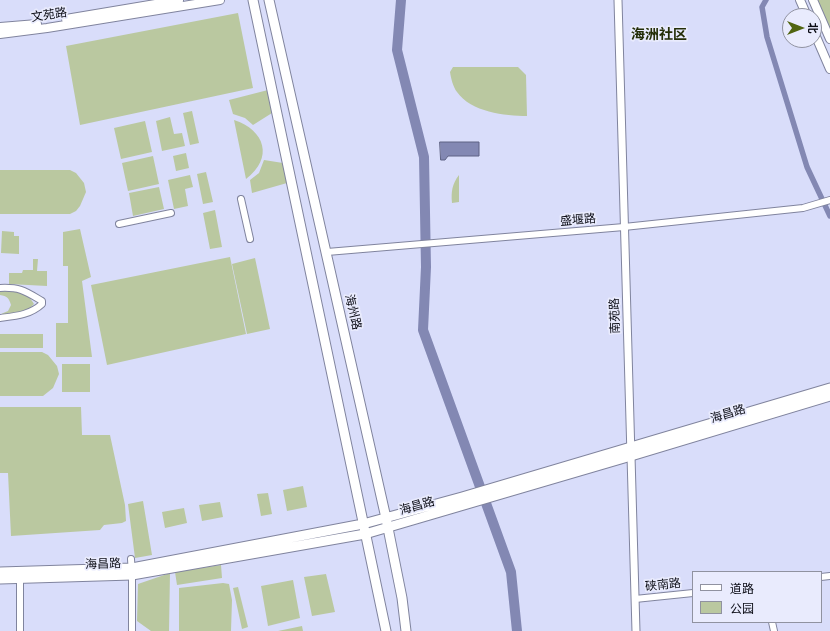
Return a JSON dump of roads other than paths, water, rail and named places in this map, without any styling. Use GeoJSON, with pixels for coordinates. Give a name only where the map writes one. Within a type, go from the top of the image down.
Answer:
{"type":"FeatureCollection","features":[{"type":"Feature","properties":{"kind":"main road","name":"文苑路"},"geometry":{"type":"LineString","coordinates":[[0,28],[42,24],[179,0]]}},
{"type":"Feature","properties":{"kind":"main road","name":"文苑路"},"geometry":{"type":"LineString","coordinates":[[0,34],[220,0]]}},
{"type":"Feature","properties":{"kind":"main road"},"geometry":{"type":"LineString","coordinates":[[253,0],[386,631]]}},
{"type":"Feature","properties":{"kind":"main road","name":"海州路"},"geometry":{"type":"LineString","coordinates":[[269,0],[388,527],[402,598],[406,631]]}},
{"type":"Feature","properties":{"kind":"main road"},"geometry":{"type":"LineString","coordinates":[[813,0],[830,39]]}},
{"type":"Feature","properties":{"kind":"main road"},"geometry":{"type":"LineString","coordinates":[[821,48],[830,69]]}},
{"type":"Feature","properties":{"kind":"main road","name":"海昌路"},"geometry":{"type":"LineString","coordinates":[[630,452],[830,388]]}},
{"type":"Feature","properties":{"kind":"main road","name":"海昌路"},"geometry":{"type":"LineString","coordinates":[[0,579],[20,575],[132,567],[365,534],[464,501],[630,452],[830,396]]}},
{"type":"Feature","properties":{"kind":"main road","name":"海昌路"},"geometry":{"type":"LineString","coordinates":[[132,567],[364,524],[464,501]]}},
{"type":"Feature","properties":{"kind":"main road","name":"海昌路"},"geometry":{"type":"LineString","coordinates":[[0,572],[20,575]]}},
{"type":"Feature","properties":{"kind":"street","name":"南苑路"},"geometry":{"type":"LineString","coordinates":[[618,0],[636,631]]}},
{"type":"Feature","properties":{"kind":"street"},"geometry":{"type":"LineString","coordinates":[[241,199],[250,239]]}},
{"type":"Feature","properties":{"kind":"street","name":"盛堰路"},"geometry":{"type":"LineString","coordinates":[[327,252],[624,227],[803,208],[830,200]]}},
{"type":"Feature","properties":{"kind":"street"},"geometry":{"type":"LineString","coordinates":[[119,224],[171,213]]}},
{"type":"Feature","properties":{"kind":"street"},"geometry":{"type":"LineString","coordinates":[[0,288],[21,288],[42,300],[42,304],[37,309],[18,317],[0,318]]}},
{"type":"Feature","properties":{"kind":"street"},"geometry":{"type":"LineString","coordinates":[[132,567],[132,631]]}},
{"type":"Feature","properties":{"kind":"street"},"geometry":{"type":"LineString","coordinates":[[20,575],[20,631]]}},
{"type":"Feature","properties":{"kind":"street","name":"硖南路"},"geometry":{"type":"LineString","coordinates":[[635,600],[692,593]]}},
{"type":"Feature","properties":{"kind":"water"},"geometry":{"type":"Polygon","coordinates":[[[440,142],[479,142],[479,156],[448,156],[445,160],[441,160],[440,142]]]}},
{"type":"Feature","properties":{"kind":"waterway"},"geometry":{"type":"LineString","coordinates":[[401,0],[397,50],[424,157],[426,267],[423,330],[511,572],[517,631]]}},
{"type":"Feature","properties":{"kind":"waterway"},"geometry":{"type":"LineString","coordinates":[[766,0],[762,7],[767,37],[807,167],[830,216]]}},
{"type":"Feature","properties":{"kind":"district","name":"海洲社区"},"geometry":{"type":"Point","coordinates":[659,35]}}]}
